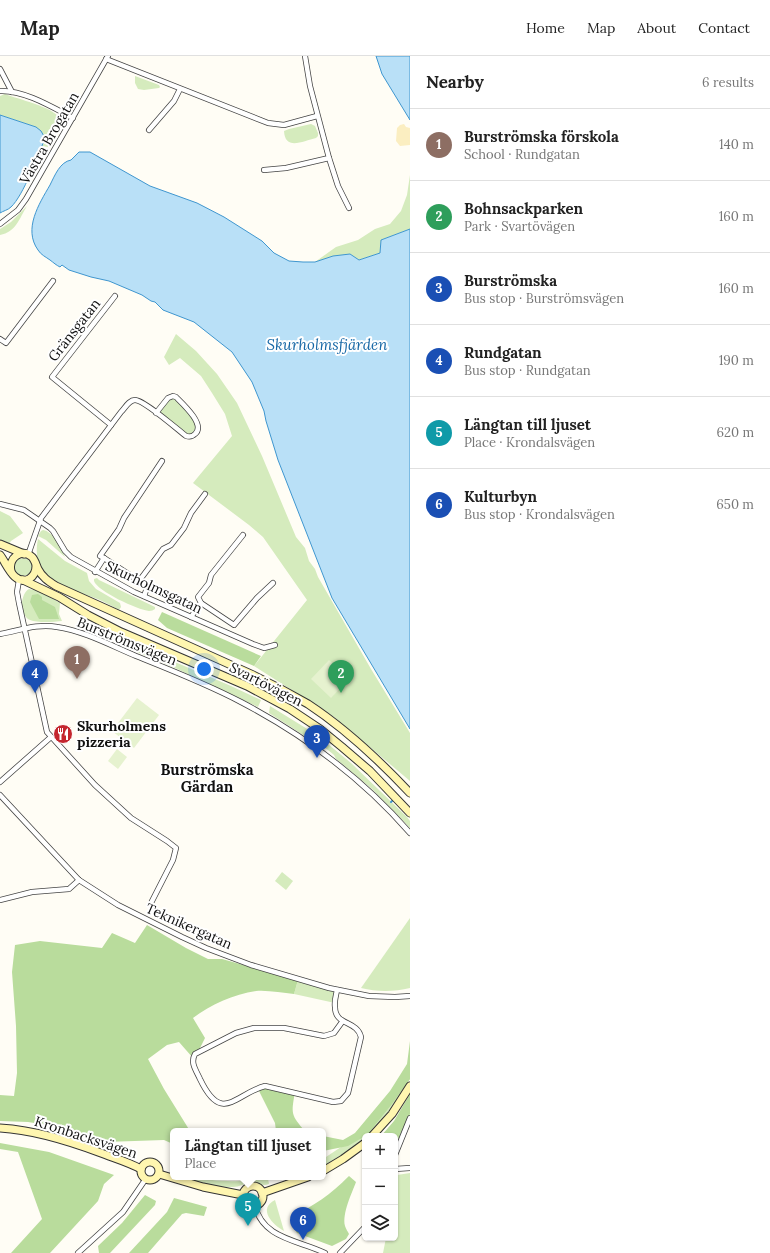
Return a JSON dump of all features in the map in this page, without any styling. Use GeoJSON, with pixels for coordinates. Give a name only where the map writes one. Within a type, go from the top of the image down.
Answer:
{"type":"FeatureCollection","features":[{"type":"Feature","properties":{"kind":"main road"},"geometry":{"type":"LineString","coordinates":[[0,544],[33,558],[36,565],[36,571],[29,579],[21,580],[14,577],[0,556]]}},
{"type":"Feature","properties":{"kind":"main road"},"geometry":{"type":"LineString","coordinates":[[11,572],[10,565],[12,559],[18,555],[26,554]]}},
{"type":"Feature","properties":{"kind":"main road","name":"Svartövägen"},"geometry":{"type":"LineString","coordinates":[[36,565],[45,579],[56,586],[251,674],[308,704],[357,741],[410,793]]}},
{"type":"Feature","properties":{"kind":"main road","name":"Svartövägen"},"geometry":{"type":"LineString","coordinates":[[21,580],[59,597],[121,632],[247,686],[290,709],[320,729],[370,771],[410,813]]}},
{"type":"Feature","properties":{"kind":"main road"},"geometry":{"type":"LineString","coordinates":[[375,1133],[392,1114],[410,1086]]}},
{"type":"Feature","properties":{"kind":"main road","name":"Kronbacksvägen"},"geometry":{"type":"LineString","coordinates":[[0,1128],[33,1132],[98,1152],[141,1168]]}},
{"type":"Feature","properties":{"kind":"main road"},"geometry":{"type":"LineString","coordinates":[[326,1169],[362,1145]]}},
{"type":"Feature","properties":{"kind":"main road"},"geometry":{"type":"LineString","coordinates":[[147,1162],[153,1162],[159,1168],[159,1174],[153,1180],[145,1180],[141,1174],[141,1168],[147,1162]]}},
{"type":"Feature","properties":{"kind":"main road"},"geometry":{"type":"LineString","coordinates":[[159,1174],[170,1177]]}},
{"type":"Feature","properties":{"kind":"main road"},"geometry":{"type":"LineString","coordinates":[[179,1180],[203,1187],[243,1195]]}},
{"type":"Feature","properties":{"kind":"main road"},"geometry":{"type":"LineString","coordinates":[[262,1193],[299,1180]]}},
{"type":"Feature","properties":{"kind":"main road"},"geometry":{"type":"LineString","coordinates":[[251,1186],[258,1187],[262,1193],[261,1201],[255,1205],[252,1206],[246,1204],[243,1200],[243,1195],[246,1188],[251,1186]]}},
{"type":"Feature","properties":{"kind":"street"},"geometry":{"type":"LineString","coordinates":[[305,56],[317,116],[329,158],[338,186],[349,208]]}},
{"type":"Feature","properties":{"kind":"street"},"geometry":{"type":"LineString","coordinates":[[107,58],[180,89],[268,123],[277,125],[286,124],[317,116]]}},
{"type":"Feature","properties":{"kind":"street","name":"Västra Brogatan"},"geometry":{"type":"LineString","coordinates":[[0,224],[21,208],[107,58]]}},
{"type":"Feature","properties":{"kind":"street"},"geometry":{"type":"LineString","coordinates":[[0,69],[12,92]]}},
{"type":"Feature","properties":{"kind":"street"},"geometry":{"type":"LineString","coordinates":[[149,130],[174,101],[180,89]]}},
{"type":"Feature","properties":{"kind":"street"},"geometry":{"type":"LineString","coordinates":[[0,91],[12,92],[43,102],[73,118]]}},
{"type":"Feature","properties":{"kind":"street"},"geometry":{"type":"LineString","coordinates":[[264,170],[286,168],[329,158]]}},
{"type":"Feature","properties":{"kind":"street"},"geometry":{"type":"LineString","coordinates":[[0,339],[6,343],[53,281]]}},
{"type":"Feature","properties":{"kind":"street","name":"Gränsgatan"},"geometry":{"type":"LineString","coordinates":[[112,425],[52,377],[114,296]]}},
{"type":"Feature","properties":{"kind":"street"},"geometry":{"type":"LineString","coordinates":[[26,554],[39,522],[129,403],[134,400],[143,403],[156,413],[186,436],[192,436],[197,432],[197,422],[176,397],[173,396],[168,398],[156,413]]}},
{"type":"Feature","properties":{"kind":"street"},"geometry":{"type":"LineString","coordinates":[[144,596],[147,588],[139,581],[100,556],[162,461]]}},
{"type":"Feature","properties":{"kind":"street"},"geometry":{"type":"LineString","coordinates":[[139,581],[163,549],[171,545],[187,521],[190,512],[205,494]]}},
{"type":"Feature","properties":{"kind":"street","name":"Skurholmsgatan"},"geometry":{"type":"LineString","coordinates":[[0,504],[24,510],[53,531],[71,558],[95,572],[144,596],[264,648],[275,645]]}},
{"type":"Feature","properties":{"kind":"street"},"geometry":{"type":"LineString","coordinates":[[243,535],[211,575],[209,583],[198,597],[201,603],[236,625],[256,598],[273,583]]}},
{"type":"Feature","properties":{"kind":"street"},"geometry":{"type":"LineString","coordinates":[[95,572],[104,558]]}},
{"type":"Feature","properties":{"kind":"street"},"geometry":{"type":"LineString","coordinates":[[21,580],[17,592],[47,732],[95,785],[131,818],[176,848],[173,860],[150,905]]}},
{"type":"Feature","properties":{"kind":"street"},"geometry":{"type":"LineString","coordinates":[[191,617],[201,603]]}},
{"type":"Feature","properties":{"kind":"street"},"geometry":{"type":"LineString","coordinates":[[223,630],[228,621]]}},
{"type":"Feature","properties":{"kind":"street","name":"Burströmsvägen"},"geometry":{"type":"LineString","coordinates":[[0,634],[41,626],[56,626],[69,629],[98,639],[198,681],[240,701],[264,714],[326,756],[366,789],[410,832]]}},
{"type":"Feature","properties":{"kind":"street"},"geometry":{"type":"LineString","coordinates":[[0,782],[51,737]]}},
{"type":"Feature","properties":{"kind":"street","name":"Teknikergatan"},"geometry":{"type":"LineString","coordinates":[[0,795],[79,880],[118,905],[206,948],[285,976],[337,990],[381,997],[410,996]]}},
{"type":"Feature","properties":{"kind":"street"},"geometry":{"type":"LineString","coordinates":[[0,900],[32,892],[69,890],[79,880]]}},
{"type":"Feature","properties":{"kind":"street"},"geometry":{"type":"LineString","coordinates":[[337,990],[335,1009],[342,1022],[356,1027],[360,1031],[361,1037],[348,1093],[343,1100],[338,1102],[265,1086],[260,1087],[232,1102],[219,1103],[208,1096],[194,1066],[193,1058],[195,1054],[236,1033],[248,1029],[276,1027],[330,1036],[342,1022]]}},
{"type":"Feature","properties":{"kind":"street"},"geometry":{"type":"LineString","coordinates":[[398,1148],[410,1118]]}},
{"type":"Feature","properties":{"kind":"street"},"geometry":{"type":"LineString","coordinates":[[398,1169],[410,1168]]}},
{"type":"Feature","properties":{"kind":"street"},"geometry":{"type":"LineString","coordinates":[[78,1253],[123,1212],[145,1180]]}},
{"type":"Feature","properties":{"kind":"street"},"geometry":{"type":"LineString","coordinates":[[255,1205],[263,1222],[272,1232],[282,1238],[325,1253]]}},
{"type":"Feature","properties":{"kind":"street"},"geometry":{"type":"LineString","coordinates":[[340,1253],[362,1230]]}},
{"type":"Feature","properties":{"kind":"green space"},"geometry":{"type":"Polygon","coordinates":[[[135,76],[159,85],[160,87],[144,90],[138,89],[135,83],[135,76]]]}},
{"type":"Feature","properties":{"kind":"green space"},"geometry":{"type":"Polygon","coordinates":[[[5,94],[43,107],[56,114],[60,120],[60,124],[48,147],[42,146],[45,138],[36,128],[0,115],[0,96],[5,94]]]}},
{"type":"Feature","properties":{"kind":"green space"},"geometry":{"type":"Polygon","coordinates":[[[311,124],[315,126],[318,133],[316,138],[291,143],[285,137],[284,131],[311,124]]]}},
{"type":"Feature","properties":{"kind":"green space"},"geometry":{"type":"Polygon","coordinates":[[[410,175],[410,229],[381,240],[380,253],[359,260],[350,254],[315,262],[336,247],[358,240],[375,229],[390,224],[401,211],[407,195],[410,175]]]}},
{"type":"Feature","properties":{"kind":"green space"},"geometry":{"type":"Polygon","coordinates":[[[27,206],[13,228],[10,231],[0,235],[0,229],[11,222],[27,206]]]}},
{"type":"Feature","properties":{"kind":"green space"},"geometry":{"type":"Polygon","coordinates":[[[176,334],[196,351],[217,374],[237,403],[262,456],[296,537],[305,548],[309,561],[315,569],[318,577],[410,733],[410,781],[334,717],[254,666],[307,600],[263,537],[193,483],[232,436],[225,414],[201,376],[180,358],[169,365],[164,357],[176,334]]]}},
{"type":"Feature","properties":{"kind":"green space"},"geometry":{"type":"Polygon","coordinates":[[[173,396],[196,420],[198,429],[190,437],[155,413],[168,398],[173,396]]]}},
{"type":"Feature","properties":{"kind":"green space"},"geometry":{"type":"Polygon","coordinates":[[[0,511],[10,516],[23,533],[11,541],[8,545],[0,540],[0,511]]]}},
{"type":"Feature","properties":{"kind":"green space"},"geometry":{"type":"Polygon","coordinates":[[[43,530],[47,531],[54,537],[65,557],[46,540],[38,536],[43,530]]]}},
{"type":"Feature","properties":{"kind":"green space"},"geometry":{"type":"Polygon","coordinates":[[[38,539],[65,561],[87,573],[89,581],[96,589],[120,603],[121,607],[119,610],[60,584],[44,572],[39,563],[37,552],[38,539]]]}},
{"type":"Feature","properties":{"kind":"green space"},"geometry":{"type":"Polygon","coordinates":[[[23,558],[29,561],[32,567],[29,573],[23,576],[17,573],[14,567],[17,561],[23,558]]]}},
{"type":"Feature","properties":{"kind":"green space"},"geometry":{"type":"Polygon","coordinates":[[[97,578],[155,607],[155,609],[150,611],[144,610],[110,595],[97,585],[94,579],[97,578]]]}},
{"type":"Feature","properties":{"kind":"green space"},"geometry":{"type":"Polygon","coordinates":[[[29,589],[40,591],[60,603],[59,614],[62,621],[37,622],[26,617],[22,609],[22,600],[29,589]]]}},
{"type":"Feature","properties":{"kind":"green space"},"geometry":{"type":"Polygon","coordinates":[[[38,594],[42,597],[42,600],[55,607],[59,619],[39,619],[30,602],[32,595],[38,594]]]}},
{"type":"Feature","properties":{"kind":"green space"},"geometry":{"type":"Polygon","coordinates":[[[162,612],[261,656],[254,666],[167,628],[158,620],[162,612]]]}},
{"type":"Feature","properties":{"kind":"green space"},"geometry":{"type":"Polygon","coordinates":[[[126,641],[261,700],[258,707],[175,668],[125,647],[126,641]]]}},
{"type":"Feature","properties":{"kind":"green space"},"geometry":{"type":"Polygon","coordinates":[[[329,660],[349,679],[331,698],[311,679],[329,660]]]}},
{"type":"Feature","properties":{"kind":"green space"},"geometry":{"type":"Polygon","coordinates":[[[137,698],[159,715],[134,748],[112,731],[137,698]]]}},
{"type":"Feature","properties":{"kind":"green space"},"geometry":{"type":"Polygon","coordinates":[[[270,706],[317,735],[351,763],[407,817],[410,821],[410,828],[372,789],[317,741],[311,740],[269,713],[270,706]]]}},
{"type":"Feature","properties":{"kind":"green space"},"geometry":{"type":"Polygon","coordinates":[[[117,749],[127,757],[118,769],[108,761],[117,749]]]}},
{"type":"Feature","properties":{"kind":"green space"},"geometry":{"type":"Polygon","coordinates":[[[282,872],[293,881],[286,890],[275,881],[282,872]]]}},
{"type":"Feature","properties":{"kind":"green space"},"geometry":{"type":"Polygon","coordinates":[[[410,918],[410,988],[386,991],[361,988],[410,918]]]}},
{"type":"Feature","properties":{"kind":"green space"},"geometry":{"type":"Polygon","coordinates":[[[147,925],[208,959],[222,959],[298,980],[294,994],[270,991],[248,992],[223,1001],[193,1018],[205,1038],[198,1052],[193,1058],[179,1042],[167,1045],[148,1059],[164,1089],[188,1128],[170,1128],[170,1143],[164,1140],[105,1142],[60,1127],[28,1122],[0,1121],[0,1095],[14,1096],[17,1073],[16,1026],[12,972],[15,945],[40,941],[102,948],[112,933],[135,943],[147,925]]]}},
{"type":"Feature","properties":{"kind":"green space"},"geometry":{"type":"Polygon","coordinates":[[[298,980],[337,990],[335,1003],[294,994],[298,980]]]}},
{"type":"Feature","properties":{"kind":"green space"},"geometry":{"type":"Polygon","coordinates":[[[410,1041],[410,1079],[392,1104],[369,1133],[362,1133],[362,1138],[348,1146],[326,1150],[326,1137],[343,1140],[355,1133],[390,1091],[407,1064],[410,1041]]]}},
{"type":"Feature","properties":{"kind":"green space"},"geometry":{"type":"Polygon","coordinates":[[[410,1068],[410,1079],[386,1115],[375,1128],[370,1133],[362,1133],[362,1140],[352,1149],[326,1164],[326,1157],[347,1143],[410,1068]]]}},
{"type":"Feature","properties":{"kind":"green space"},"geometry":{"type":"Polygon","coordinates":[[[265,1087],[295,1092],[293,1114],[303,1128],[276,1128],[275,1123],[258,1089],[265,1087]]]}},
{"type":"Feature","properties":{"kind":"green space"},"geometry":{"type":"Polygon","coordinates":[[[410,1094],[410,1114],[398,1140],[398,1133],[384,1133],[394,1121],[410,1094]]]}},
{"type":"Feature","properties":{"kind":"green space"},"geometry":{"type":"Polygon","coordinates":[[[0,1143],[49,1152],[114,1175],[104,1184],[98,1201],[50,1253],[11,1253],[42,1219],[18,1152],[0,1149],[0,1143]]]}},
{"type":"Feature","properties":{"kind":"green space"},"geometry":{"type":"Polygon","coordinates":[[[410,1173],[410,1253],[383,1253],[385,1241],[398,1241],[398,1175],[410,1173]]]}},
{"type":"Feature","properties":{"kind":"green space"},"geometry":{"type":"Polygon","coordinates":[[[349,1176],[356,1182],[345,1215],[345,1226],[349,1234],[346,1239],[332,1246],[297,1233],[293,1226],[291,1217],[322,1199],[349,1176]]]}},
{"type":"Feature","properties":{"kind":"green space"},"geometry":{"type":"Polygon","coordinates":[[[191,1180],[268,1180],[269,1184],[263,1185],[251,1183],[235,1187],[220,1187],[191,1180]]]}},
{"type":"Feature","properties":{"kind":"green space"},"geometry":{"type":"Polygon","coordinates":[[[145,1195],[156,1201],[155,1205],[110,1253],[99,1253],[98,1246],[122,1223],[145,1195]]]}},
{"type":"Feature","properties":{"kind":"green space"},"geometry":{"type":"Polygon","coordinates":[[[174,1198],[207,1207],[204,1216],[186,1213],[182,1214],[148,1253],[129,1253],[167,1212],[174,1198]]]}},
{"type":"Feature","properties":{"kind":"green space"},"geometry":{"type":"Polygon","coordinates":[[[275,1200],[284,1231],[275,1225],[267,1212],[267,1208],[275,1200]]]}},
{"type":"Feature","properties":{"kind":"sand"},"geometry":{"type":"Polygon","coordinates":[[[404,124],[406,127],[410,128],[410,145],[400,146],[396,141],[397,128],[404,124]]]}},
{"type":"Feature","properties":{"kind":"water"},"geometry":{"type":"Polygon","coordinates":[[[376,56],[410,56],[410,120],[382,74],[376,56]]]}},
{"type":"Feature","properties":{"kind":"water"},"geometry":{"type":"Polygon","coordinates":[[[0,115],[36,127],[41,131],[45,138],[21,194],[11,207],[0,213],[0,115]]]}},
{"type":"Feature","properties":{"kind":"water","name":"Skurholmsfjärden"},"geometry":{"type":"Polygon","coordinates":[[[79,152],[90,152],[150,186],[197,203],[224,217],[262,241],[274,253],[289,261],[315,262],[333,256],[350,254],[359,260],[380,253],[381,240],[410,229],[410,729],[332,598],[278,460],[264,411],[252,382],[232,352],[194,322],[163,310],[155,302],[142,295],[109,281],[69,270],[62,265],[60,267],[42,255],[38,250],[32,234],[32,225],[37,208],[61,166],[67,161],[71,160],[79,152]]]}},
{"type":"Feature","properties":{"kind":"place","name":"Burströmska förskola"},"geometry":{"type":"Point","coordinates":[77,679]}},
{"type":"Feature","properties":{"kind":"place","name":"Rundgatan"},"geometry":{"type":"Point","coordinates":[35,693]}},
{"type":"Feature","properties":{"kind":"place","name":"Bohnsackparken"},"geometry":{"type":"Point","coordinates":[341,693]}},
{"type":"Feature","properties":{"kind":"place","name":"Skurholmens pizzeria"},"geometry":{"type":"Point","coordinates":[63,734]}},
{"type":"Feature","properties":{"kind":"place","name":"Burströmska"},"geometry":{"type":"Point","coordinates":[317,758]}},
{"type":"Feature","properties":{"kind":"place","name":"Längtan till ljuset"},"geometry":{"type":"Point","coordinates":[248,1226]}},
{"type":"Feature","properties":{"kind":"place","name":"Kulturbyn"},"geometry":{"type":"Point","coordinates":[303,1240]}},
{"type":"Feature","properties":{"kind":"district","name":"Burströmska Gärdan"},"geometry":{"type":"Point","coordinates":[207,778]}}]}
